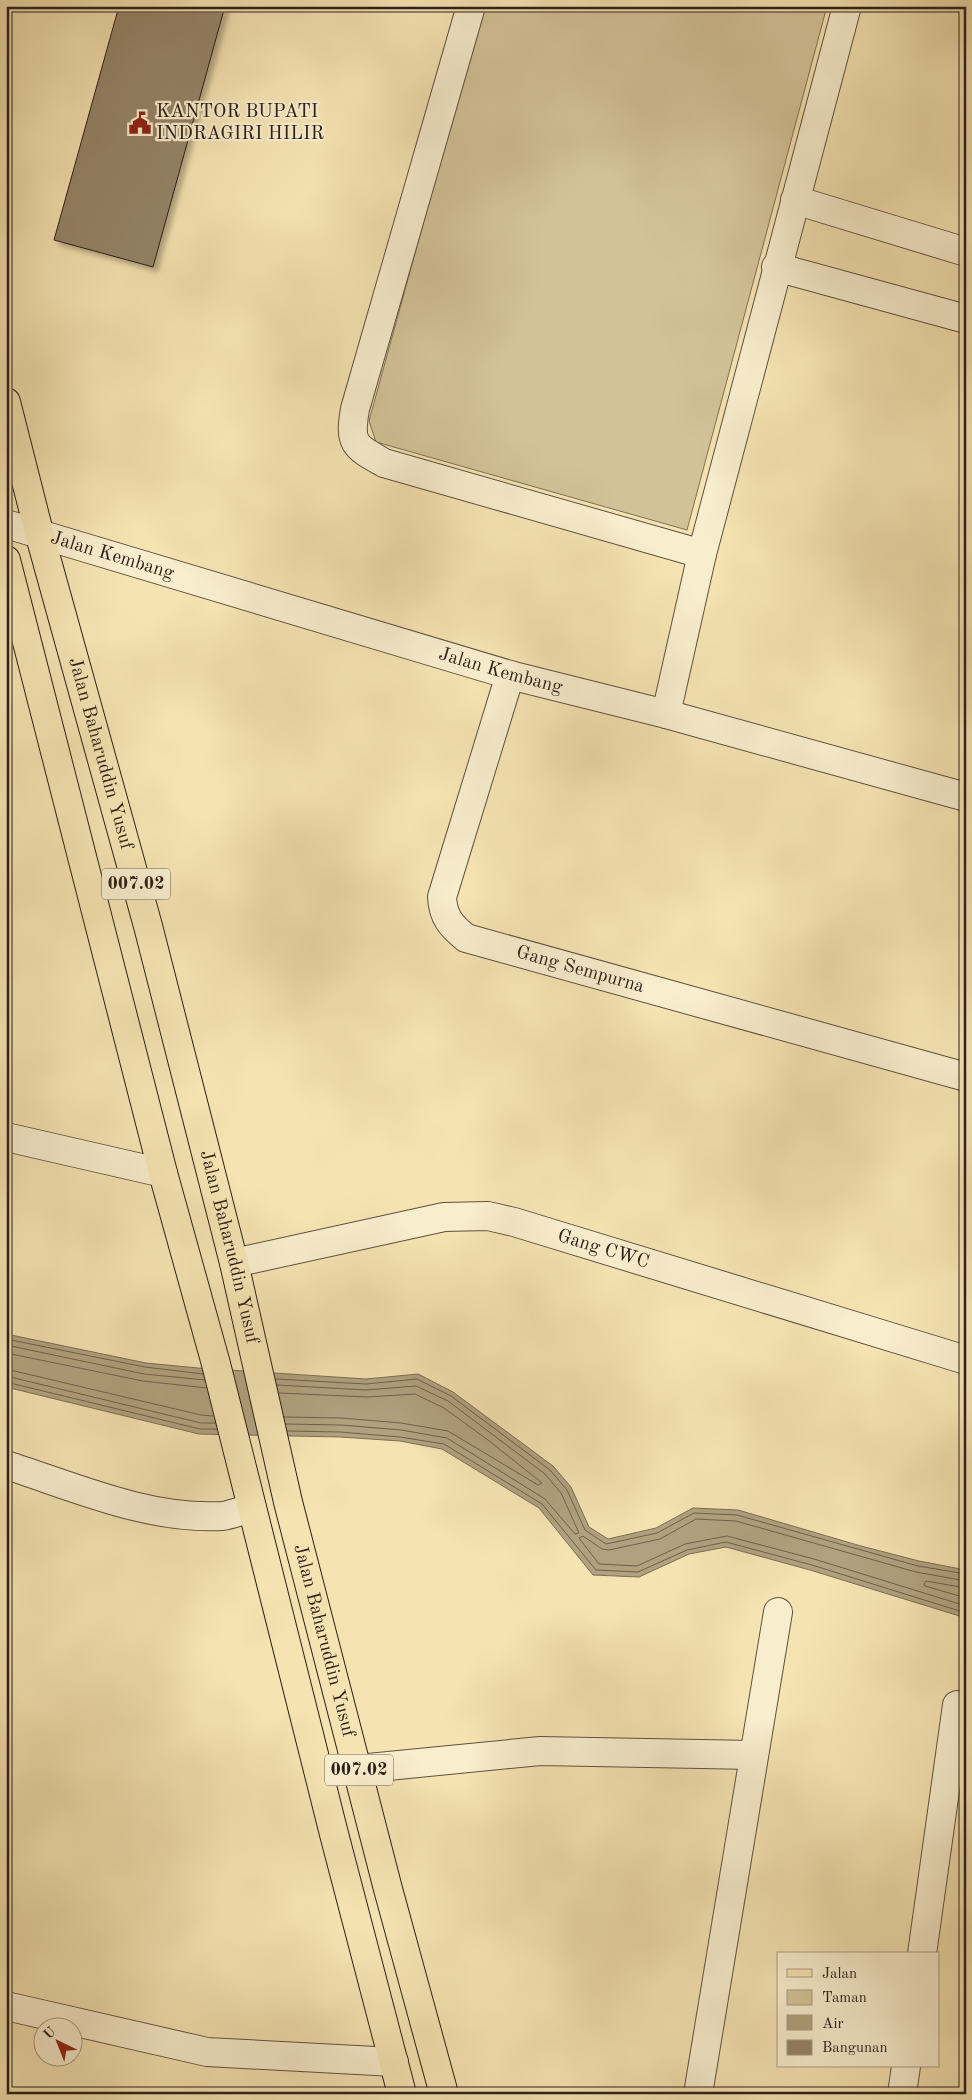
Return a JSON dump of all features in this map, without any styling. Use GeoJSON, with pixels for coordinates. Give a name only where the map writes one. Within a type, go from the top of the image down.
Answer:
{"type":"FeatureCollection","features":[{"type":"Feature","properties":{"kind":"main road","name":"Jalan Baharuddin Yusuf"},"geometry":{"type":"LineString","coordinates":[[6,402],[40,536],[148,926],[234,1263],[274,1447],[388,1889],[444,2094]]}},
{"type":"Feature","properties":{"kind":"main road","name":"Jalan Baharuddin Yusuf"},"geometry":{"type":"LineString","coordinates":[[6,560],[163,1173],[216,1364],[334,1834],[402,2094]]}},
{"type":"Feature","properties":{"kind":"main road"},"geometry":{"type":"LineString","coordinates":[[334,1834],[342,1842],[360,1843],[369,1834],[371,1822]]}},
{"type":"Feature","properties":{"kind":"main road"},"geometry":{"type":"LineString","coordinates":[[351,1900],[354,1886],[365,1879],[378,1880],[388,1889]]}},
{"type":"Feature","properties":{"kind":"street"},"geometry":{"type":"LineString","coordinates":[[471,6],[355,409],[351,432],[359,449],[384,463],[702,554]]}},
{"type":"Feature","properties":{"kind":"street"},"geometry":{"type":"LineString","coordinates":[[666,714],[702,554],[776,267],[847,6]]}},
{"type":"Feature","properties":{"kind":"street"},"geometry":{"type":"LineString","coordinates":[[795,200],[966,252]]}},
{"type":"Feature","properties":{"kind":"street"},"geometry":{"type":"LineString","coordinates":[[776,267],[966,319]]}},
{"type":"Feature","properties":{"kind":"street","name":"Jalan Kembang"},"geometry":{"type":"LineString","coordinates":[[6,524],[40,536],[510,675],[666,714],[966,797]]}},
{"type":"Feature","properties":{"kind":"street","name":"Gang Sempurna"},"geometry":{"type":"LineString","coordinates":[[510,675],[442,897],[445,916],[452,927],[466,938],[966,1078]]}},
{"type":"Feature","properties":{"kind":"street"},"geometry":{"type":"LineString","coordinates":[[6,1137],[163,1173]]}},
{"type":"Feature","properties":{"kind":"street","name":"Gang CWC"},"geometry":{"type":"LineString","coordinates":[[234,1263],[444,1217],[488,1216],[514,1222],[966,1360]]}},
{"type":"Feature","properties":{"kind":"street"},"geometry":{"type":"LineString","coordinates":[[6,1465],[138,1508],[168,1513],[223,1516],[252,1508]]}},
{"type":"Feature","properties":{"kind":"street"},"geometry":{"type":"LineString","coordinates":[[698,2094],[778,1612]]}},
{"type":"Feature","properties":{"kind":"street"},"geometry":{"type":"LineString","coordinates":[[922,1952],[957,1704]]}},
{"type":"Feature","properties":{"kind":"street"},"geometry":{"type":"LineString","coordinates":[[358,1770],[540,1750],[754,1755]]}},
{"type":"Feature","properties":{"kind":"street"},"geometry":{"type":"LineString","coordinates":[[6,2006],[207,2052],[394,2062]]}},
{"type":"Feature","properties":{"kind":"street"},"geometry":{"type":"LineString","coordinates":[[902,2094],[906,2068]]}},
{"type":"Feature","properties":{"kind":"green space"},"geometry":{"type":"Polygon","coordinates":[[[483,6],[827,6],[687,530],[376,442],[369,421],[483,6]]]}},
{"type":"Feature","properties":{"kind":"water"},"geometry":{"type":"Polygon","coordinates":[[[6,1334],[146,1363],[366,1379],[418,1374],[453,1392],[553,1466],[571,1487],[589,1527],[608,1539],[656,1528],[693,1508],[738,1510],[861,1546],[919,1561],[966,1570],[966,1618],[810,1570],[726,1547],[689,1554],[639,1577],[593,1575],[539,1508],[442,1449],[400,1441],[340,1437],[199,1434],[6,1387],[6,1334]]]}},
{"type":"Feature","properties":{"kind":"building","name":"KANTOR BUPATI INDRAGIRI HILIR"},"geometry":{"type":"Polygon","coordinates":[[[119,6],[225,6],[153,267],[54,240],[119,6]]]}},
{"type":"Feature","properties":{"kind":"place","name":"KANTOR BUPATI INDRAGIRI HILIR"},"geometry":{"type":"Point","coordinates":[140,123]}}]}
